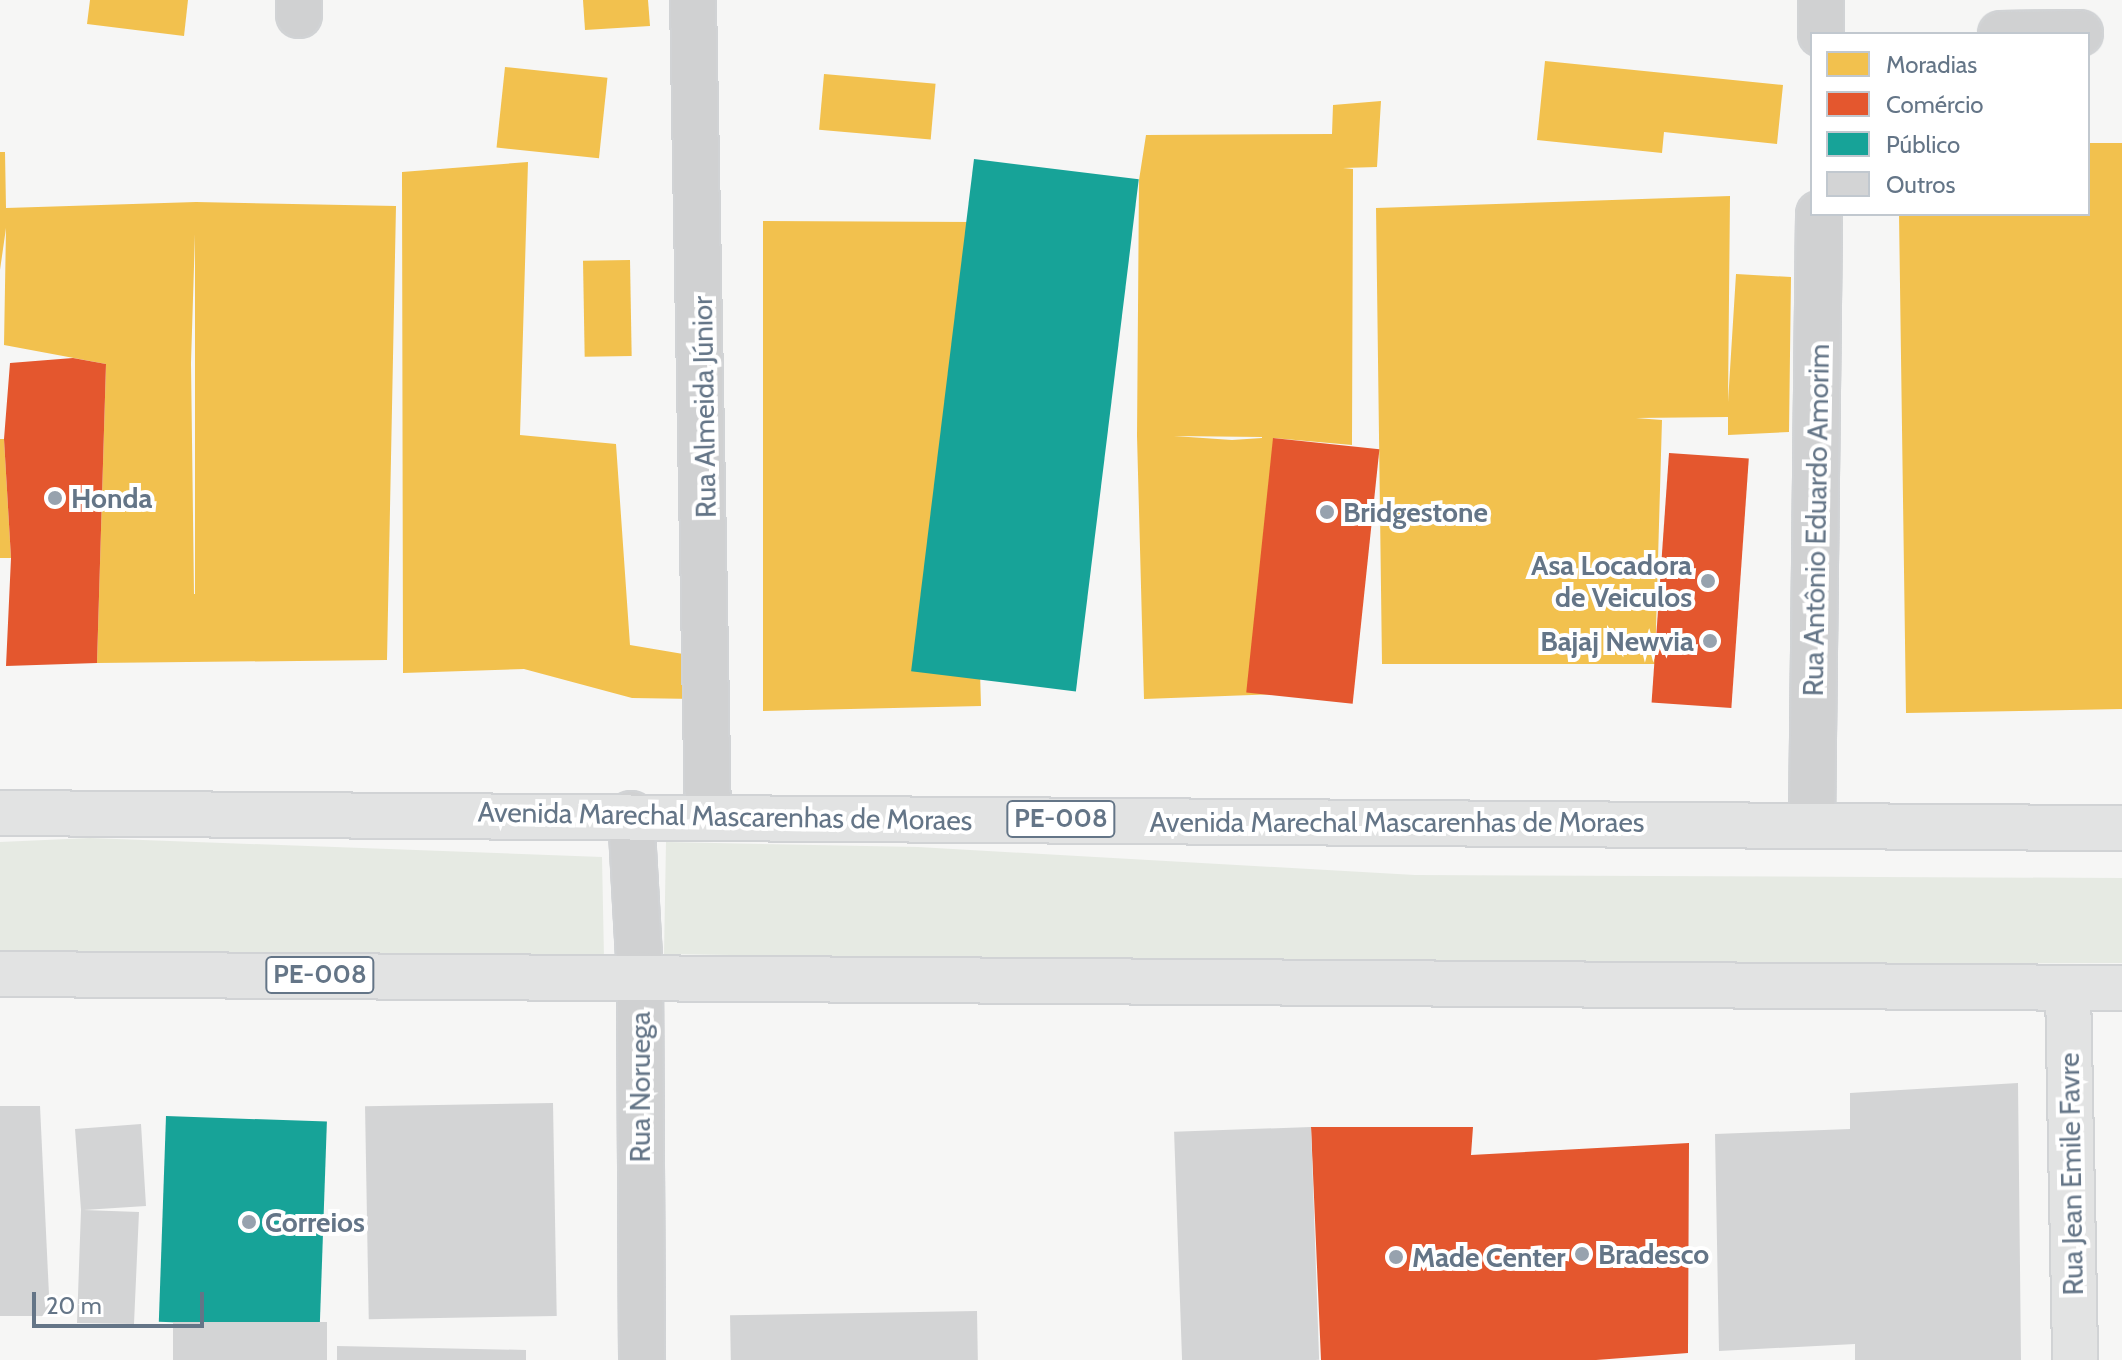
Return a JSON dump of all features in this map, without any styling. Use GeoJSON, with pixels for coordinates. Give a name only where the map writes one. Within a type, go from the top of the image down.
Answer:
{"type":"FeatureCollection","features":[{"type":"Feature","properties":{"kind":"main road","name":"Avenida Marechal Mascarenhas de Moraes"},"geometry":{"type":"LineString","coordinates":[[0,813],[631,814],[2122,828]]}},
{"type":"Feature","properties":{"kind":"main road","name":"PE-008"},"geometry":{"type":"LineString","coordinates":[[0,974],[640,974],[2122,988]]}},
{"type":"Feature","properties":{"kind":"main road","name":"Rua Jean Emile Favre"},"geometry":{"type":"LineString","coordinates":[[2068,988],[2075,1360]]}},
{"type":"Feature","properties":{"kind":"street","name":"Rua Almeida Júnior"},"geometry":{"type":"LineString","coordinates":[[693,0],[708,815]]}},
{"type":"Feature","properties":{"kind":"street"},"geometry":{"type":"LineString","coordinates":[[1821,0],[1821,32]]}},
{"type":"Feature","properties":{"kind":"street","name":"Rua Antônio Eduardo Amorim"},"geometry":{"type":"LineString","coordinates":[[1812,825],[1819,216]]}},
{"type":"Feature","properties":{"kind":"street","name":"Rua Noruega"},"geometry":{"type":"LineString","coordinates":[[631,814],[640,974],[642,1360]]}},
{"type":"Feature","properties":{"kind":"shaded area"},"geometry":{"type":"Polygon","coordinates":[[[90,838],[602,857],[604,958],[334,952],[0,954],[0,842],[90,838]]]}},
{"type":"Feature","properties":{"kind":"shaded area"},"geometry":{"type":"Polygon","coordinates":[[[666,842],[918,847],[1415,875],[2122,878],[2122,963],[1396,965],[664,954],[666,842]]]}},
{"type":"Feature","properties":{"kind":"building: Moradias"},"geometry":{"type":"Polygon","coordinates":[[[90,0],[188,0],[184,36],[87,24],[90,0]]]}},
{"type":"Feature","properties":{"kind":"building: Moradias"},"geometry":{"type":"Polygon","coordinates":[[[583,0],[648,0],[650,26],[585,30],[583,0]]]}},
{"type":"Feature","properties":{"kind":"building: Moradias"},"geometry":{"type":"Polygon","coordinates":[[[1545,61],[1783,85],[1777,144],[1664,132],[1662,153],[1537,140],[1545,61]]]}},
{"type":"Feature","properties":{"kind":"building: Moradias"},"geometry":{"type":"Polygon","coordinates":[[[505,67],[607,78],[599,158],[497,148],[505,67]]]}},
{"type":"Feature","properties":{"kind":"building: Moradias"},"geometry":{"type":"Polygon","coordinates":[[[824,74],[936,84],[931,140],[819,130],[824,74]]]}},
{"type":"Feature","properties":{"kind":"building: Moradias"},"geometry":{"type":"Polygon","coordinates":[[[1381,101],[1377,167],[1343,168],[1353,169],[1352,445],[1273,438],[1278,694],[1144,699],[1137,436],[1139,180],[1146,135],[1332,134],[1333,105],[1381,101]],[[1174,436],[1232,440],[1262,437],[1174,436]]]}},
{"type":"Feature","properties":{"kind":"building: Moradias"},"geometry":{"type":"Polygon","coordinates":[[[2090,143],[2122,143],[2122,709],[1906,713],[1899,216],[2090,216],[2090,143]]]}},
{"type":"Feature","properties":{"kind":"building: Moradias"},"geometry":{"type":"Polygon","coordinates":[[[0,152],[5,152],[6,208],[196,202],[396,206],[387,660],[97,663],[106,364],[4,345],[6,228],[0,270],[0,152]],[[195,234],[191,363],[195,594],[195,234]]]}},
{"type":"Feature","properties":{"kind":"building: Moradias"},"geometry":{"type":"Polygon","coordinates":[[[528,162],[520,435],[616,444],[630,645],[695,656],[696,699],[632,698],[524,669],[403,673],[402,172],[528,162]]]}},
{"type":"Feature","properties":{"kind":"building: Moradias"},"geometry":{"type":"Polygon","coordinates":[[[1730,196],[1728,402],[1736,274],[1791,277],[1789,432],[1728,435],[1728,417],[1636,418],[1662,420],[1655,664],[1382,664],[1376,208],[1730,196]]]}},
{"type":"Feature","properties":{"kind":"building: Moradias"},"geometry":{"type":"Polygon","coordinates":[[[763,221],[975,222],[972,601],[978,601],[981,706],[763,711],[763,221]]]}},
{"type":"Feature","properties":{"kind":"building: Moradias"},"geometry":{"type":"Polygon","coordinates":[[[630,260],[632,356],[585,357],[583,261],[630,260]]]}},
{"type":"Feature","properties":{"kind":"building: Moradias"},"geometry":{"type":"Polygon","coordinates":[[[0,439],[4,439],[11,558],[0,558],[0,439]]]}},
{"type":"Feature","properties":{"kind":"building: Comércio","name":"Honda"},"geometry":{"type":"Polygon","coordinates":[[[73,358],[106,364],[97,663],[6,666],[11,558],[4,439],[10,363],[73,358]]]}},
{"type":"Feature","properties":{"kind":"building: Comércio","name":"Bridgestone"},"geometry":{"type":"Polygon","coordinates":[[[1273,438],[1379,449],[1353,704],[1246,693],[1273,438]]]}},
{"type":"Feature","properties":{"kind":"building: Comércio","name":"Asa Locadora de Veiculos"},"geometry":{"type":"Polygon","coordinates":[[[1669,453],[1749,459],[1731,708],[1652,702],[1669,453]]]}},
{"type":"Feature","properties":{"kind":"building: Comércio"},"geometry":{"type":"Polygon","coordinates":[[[1311,1127],[1473,1127],[1471,1155],[1689,1143],[1688,1353],[1596,1360],[1321,1360],[1311,1127]]]}},
{"type":"Feature","properties":{"kind":"building: Público"},"geometry":{"type":"Polygon","coordinates":[[[974,159],[1139,179],[1076,691],[911,671],[974,159]]]}},
{"type":"Feature","properties":{"kind":"building: Público","name":"Correios"},"geometry":{"type":"Polygon","coordinates":[[[166,1116],[327,1122],[320,1327],[159,1322],[166,1116]]]}},
{"type":"Feature","properties":{"kind":"building: Outros"},"geometry":{"type":"Polygon","coordinates":[[[2018,1083],[2021,1360],[1855,1360],[1855,1344],[1719,1351],[1715,1134],[1850,1129],[1850,1093],[2018,1083]]]}},
{"type":"Feature","properties":{"kind":"building: Outros"},"geometry":{"type":"Polygon","coordinates":[[[553,1103],[557,1316],[369,1319],[365,1106],[553,1103]]]}},
{"type":"Feature","properties":{"kind":"building: Outros"},"geometry":{"type":"Polygon","coordinates":[[[0,1106],[40,1106],[50,1316],[0,1316],[0,1106]]]}},
{"type":"Feature","properties":{"kind":"building: Outros"},"geometry":{"type":"Polygon","coordinates":[[[141,1124],[146,1206],[84,1210],[139,1212],[134,1324],[77,1323],[81,1210],[75,1129],[141,1124]]]}},
{"type":"Feature","properties":{"kind":"building: Outros"},"geometry":{"type":"Polygon","coordinates":[[[1311,1127],[1319,1360],[1182,1360],[1174,1132],[1311,1127]]]}},
{"type":"Feature","properties":{"kind":"building: Outros"},"geometry":{"type":"Polygon","coordinates":[[[977,1311],[978,1360],[731,1360],[730,1315],[977,1311]]]}},
{"type":"Feature","properties":{"kind":"building: Outros"},"geometry":{"type":"Polygon","coordinates":[[[173,1322],[327,1322],[327,1360],[173,1360],[173,1322]]]}},
{"type":"Feature","properties":{"kind":"building: Outros"},"geometry":{"type":"Polygon","coordinates":[[[337,1346],[526,1350],[526,1360],[337,1360],[337,1346]]]}},
{"type":"Feature","properties":{"kind":"place","name":"Honda"},"geometry":{"type":"Point","coordinates":[55,498]}},
{"type":"Feature","properties":{"kind":"place","name":"Bridgestone"},"geometry":{"type":"Point","coordinates":[1327,512]}},
{"type":"Feature","properties":{"kind":"place","name":"Asa Locadora de Veiculos"},"geometry":{"type":"Point","coordinates":[1708,581]}},
{"type":"Feature","properties":{"kind":"place","name":"Bajaj Newvia"},"geometry":{"type":"Point","coordinates":[1710,641]}},
{"type":"Feature","properties":{"kind":"place","name":"Correios"},"geometry":{"type":"Point","coordinates":[249,1222]}},
{"type":"Feature","properties":{"kind":"place","name":"Bradesco"},"geometry":{"type":"Point","coordinates":[1582,1254]}},
{"type":"Feature","properties":{"kind":"place","name":"Made Center"},"geometry":{"type":"Point","coordinates":[1396,1257]}}]}
